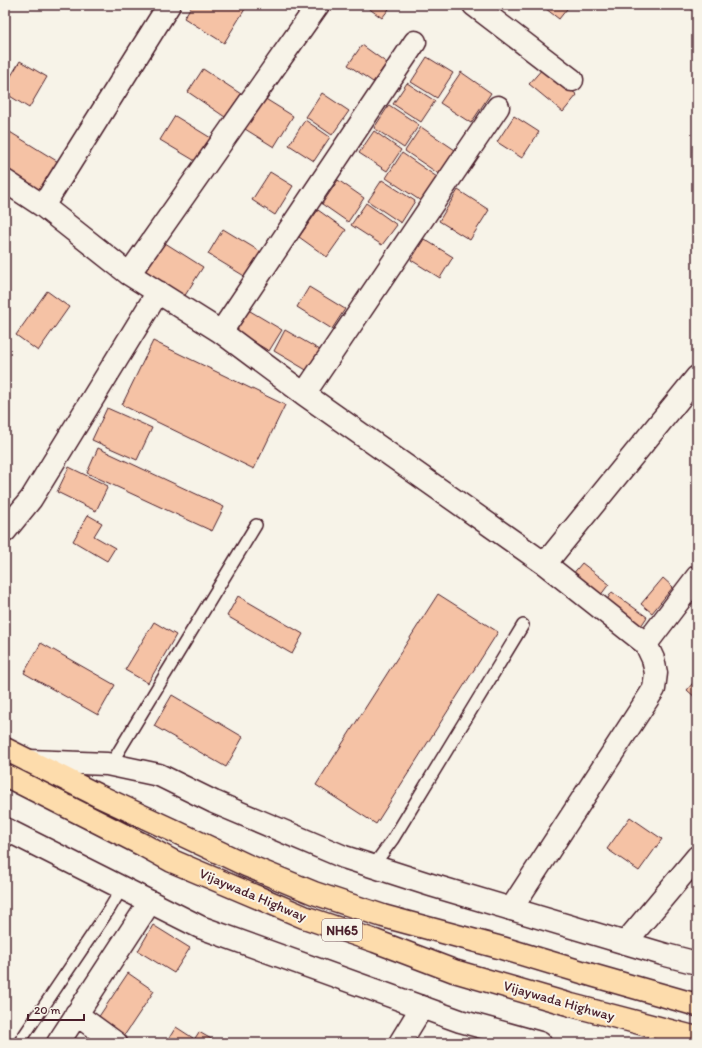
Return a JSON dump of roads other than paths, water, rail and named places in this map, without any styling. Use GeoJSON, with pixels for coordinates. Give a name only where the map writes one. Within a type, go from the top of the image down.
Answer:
{"type":"FeatureCollection","features":[{"type":"Feature","properties":{"kind":"highway","name":"Vijaywada Highway"},"geometry":{"type":"LineString","coordinates":[[5,749],[96,795],[246,865],[314,892],[383,916],[502,948],[697,1005]]}},
{"type":"Feature","properties":{"kind":"highway","name":"Vijaywada Highway"},"geometry":{"type":"LineString","coordinates":[[5,776],[172,861],[304,916],[454,971],[571,1005],[697,1038]]}},
{"type":"Feature","properties":{"kind":"street"},"geometry":{"type":"LineString","coordinates":[[43,206],[170,5]]}},
{"type":"Feature","properties":{"kind":"street"},"geometry":{"type":"LineString","coordinates":[[129,274],[318,5]]}},
{"type":"Feature","properties":{"kind":"street"},"geometry":{"type":"LineString","coordinates":[[478,6],[572,80]]}},
{"type":"Feature","properties":{"kind":"street"},"geometry":{"type":"LineString","coordinates":[[220,332],[415,42]]}},
{"type":"Feature","properties":{"kind":"street"},"geometry":{"type":"LineString","coordinates":[[304,394],[498,107]]}},
{"type":"Feature","properties":{"kind":"street"},"geometry":{"type":"LineString","coordinates":[[5,181],[43,206],[129,274],[220,332],[304,394],[545,564],[646,644],[653,659],[656,673],[654,689],[511,909]]}},
{"type":"Feature","properties":{"kind":"street"},"geometry":{"type":"LineString","coordinates":[[5,531],[30,500],[158,292]]}},
{"type":"Feature","properties":{"kind":"street"},"geometry":{"type":"LineString","coordinates":[[545,564],[697,377]]}},
{"type":"Feature","properties":{"kind":"street"},"geometry":{"type":"LineString","coordinates":[[646,644],[697,577]]}},
{"type":"Feature","properties":{"kind":"street"},"geometry":{"type":"LineString","coordinates":[[29,761],[111,764],[159,775],[214,802],[344,857],[431,885],[697,963]]}},
{"type":"Feature","properties":{"kind":"street"},"geometry":{"type":"LineString","coordinates":[[5,829],[200,927],[460,1021],[540,1043]]}},
{"type":"Feature","properties":{"kind":"street"},"geometry":{"type":"LineString","coordinates":[[625,943],[697,857]]}},
{"type":"Feature","properties":{"kind":"street"},"geometry":{"type":"LineString","coordinates":[[58,1043],[150,902]]}},
{"type":"Feature","properties":{"kind":"street"},"geometry":{"type":"LineString","coordinates":[[400,1043],[422,1008]]}},
{"type":"Feature","properties":{"kind":"street"},"geometry":{"type":"LineString","coordinates":[[76,1014],[116,1043]]}},
{"type":"Feature","properties":{"kind":"lane"},"geometry":{"type":"LineString","coordinates":[[111,764],[256,525]]}},
{"type":"Feature","properties":{"kind":"lane"},"geometry":{"type":"LineString","coordinates":[[373,866],[393,838],[523,625]]}},
{"type":"Feature","properties":{"kind":"lane"},"geometry":{"type":"LineString","coordinates":[[19,1043],[122,888]]}}]}
